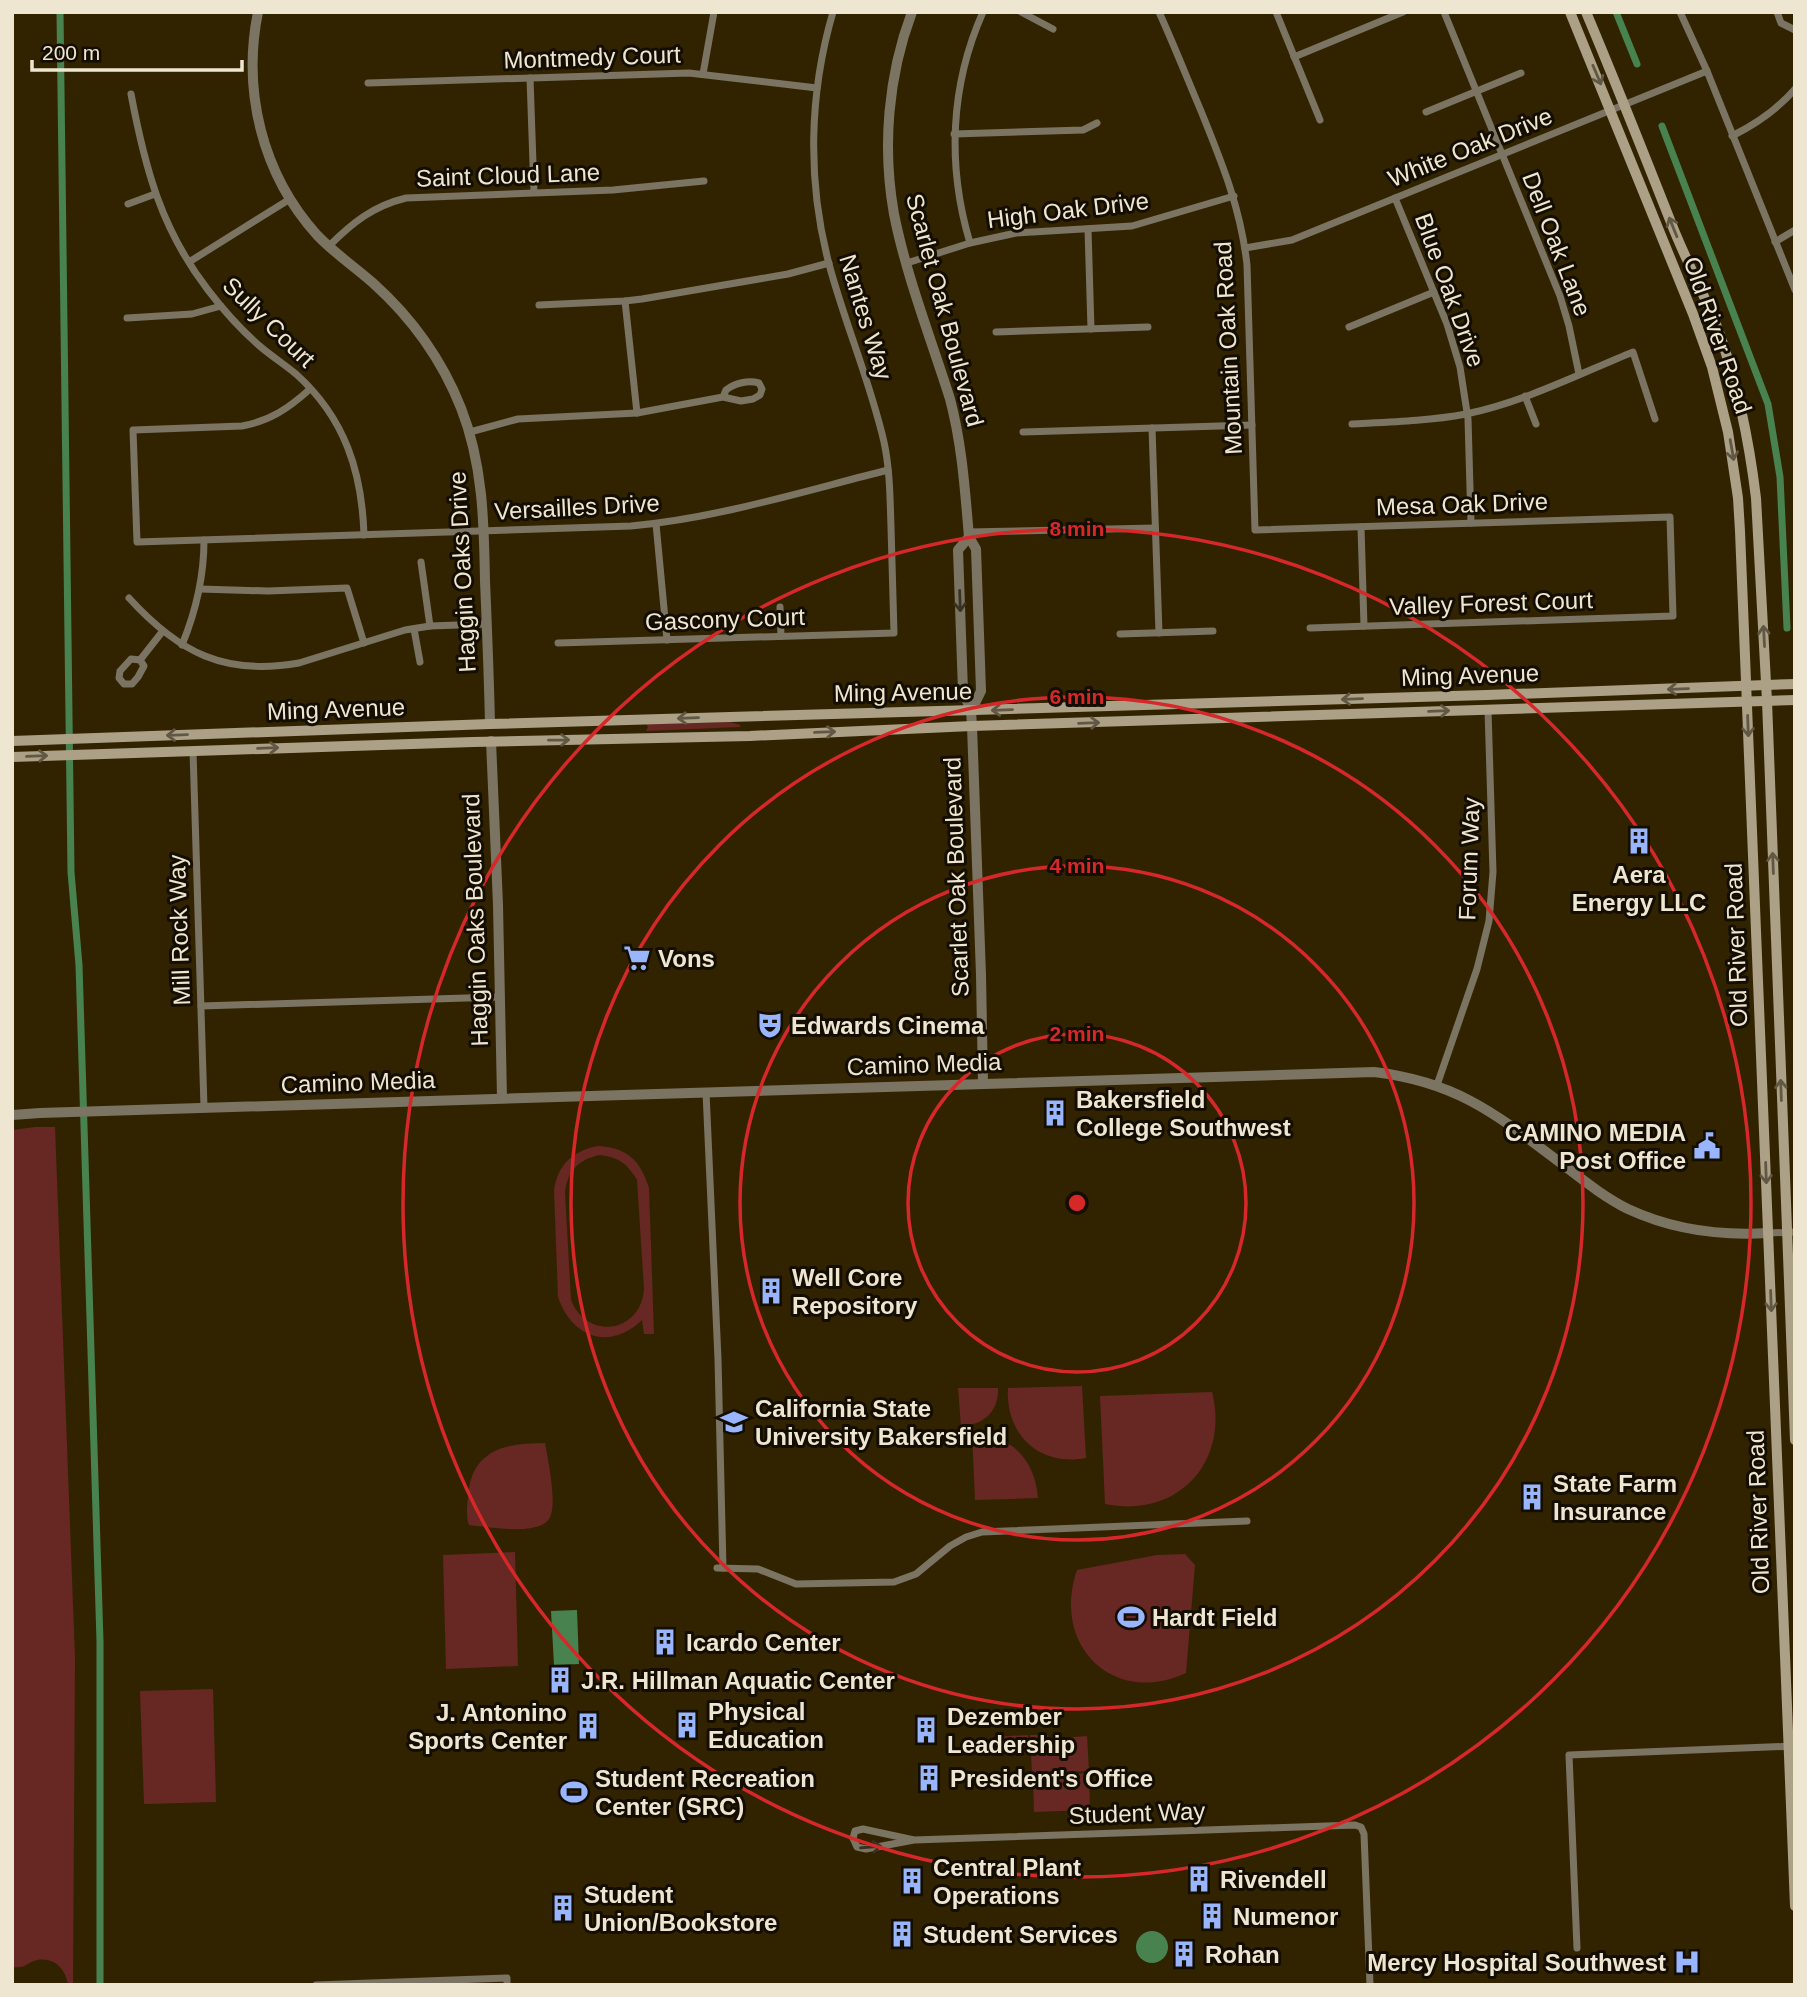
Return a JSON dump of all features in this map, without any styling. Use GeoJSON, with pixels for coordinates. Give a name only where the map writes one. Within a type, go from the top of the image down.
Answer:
{"type":"FeatureCollection","features":[{"type":"Feature","properties":{"kind":"main road","name":"Old River Road"},"geometry":{"type":"LineString","coordinates":[[1570,12],[1701,335],[1724,410],[1738,498],[1792,1746],[1795,1906]]}},
{"type":"Feature","properties":{"kind":"main road","name":"Old River Road"},"geometry":{"type":"LineString","coordinates":[[1586,12],[1718,330],[1747,430],[1756,498],[1767,701],[1791,1232],[1795,1440]]}},
{"type":"Feature","properties":{"kind":"main road","name":"Ming Avenue"},"geometry":{"type":"LineString","coordinates":[[12,741],[1795,684]]}},
{"type":"Feature","properties":{"kind":"main road","name":"Ming Avenue"},"geometry":{"type":"LineString","coordinates":[[12,757],[491,741],[750,736],[972,726],[1795,700]]}},
{"type":"Feature","properties":{"kind":"main road"},"geometry":{"type":"LineString","coordinates":[[193,751],[204,741],[255,732]]}},
{"type":"Feature","properties":{"kind":"street","name":"Haggin Oaks Drive"},"geometry":{"type":"LineString","coordinates":[[258,12],[252,66],[255,105],[272,164],[302,217],[329,246],[387,296],[417,330],[453,388],[470,432],[481,481],[491,741]]}},
{"type":"Feature","properties":{"kind":"street"},"geometry":{"type":"LineString","coordinates":[[703,74],[714,12]]}},
{"type":"Feature","properties":{"kind":"street","name":"Nantes Way"},"geometry":{"type":"LineString","coordinates":[[833,12],[822,58],[814,120],[814,169],[818,213],[829,263],[880,424],[888,470],[894,633]]}},
{"type":"Feature","properties":{"kind":"street","name":"Scarlet Oak Boulevard"},"geometry":{"type":"LineString","coordinates":[[912,12],[897,61],[893,86],[888,133],[890,186],[900,239],[957,425],[968,534],[976,549],[981,691],[971,711]]}},
{"type":"Feature","properties":{"kind":"street"},"geometry":{"type":"LineString","coordinates":[[970,243],[957,190],[954,134],[962,75],[983,12]]}},
{"type":"Feature","properties":{"kind":"street"},"geometry":{"type":"LineString","coordinates":[[1021,12],[1054,29]]}},
{"type":"Feature","properties":{"kind":"street","name":"Mountain Oak Road"},"geometry":{"type":"LineString","coordinates":[[1158,12],[1234,196],[1245,248],[1255,530]]}},
{"type":"Feature","properties":{"kind":"street"},"geometry":{"type":"LineString","coordinates":[[1276,12],[1320,120]]}},
{"type":"Feature","properties":{"kind":"street"},"geometry":{"type":"LineString","coordinates":[[1294,57],[1403,12]]}},
{"type":"Feature","properties":{"kind":"street","name":"Dell Oak Lane"},"geometry":{"type":"LineString","coordinates":[[1444,12],[1560,296],[1579,374]]}},
{"type":"Feature","properties":{"kind":"street"},"geometry":{"type":"LineString","coordinates":[[1680,12],[1707,71],[1795,290]]}},
{"type":"Feature","properties":{"kind":"street"},"geometry":{"type":"LineString","coordinates":[[1777,12],[1781,23],[1795,30]]}},
{"type":"Feature","properties":{"kind":"street","name":"White Oak Drive"},"geometry":{"type":"LineString","coordinates":[[1245,248],[1292,240],[1707,71]]}},
{"type":"Feature","properties":{"kind":"street"},"geometry":{"type":"LineString","coordinates":[[1426,112],[1521,73]]}},
{"type":"Feature","properties":{"kind":"street","name":"Montmedy Court"},"geometry":{"type":"LineString","coordinates":[[368,83],[703,74],[817,88]]}},
{"type":"Feature","properties":{"kind":"street"},"geometry":{"type":"LineString","coordinates":[[530,78],[534,192]]}},
{"type":"Feature","properties":{"kind":"street"},"geometry":{"type":"LineString","coordinates":[[1732,136],[1762,120],[1795,89]]}},
{"type":"Feature","properties":{"kind":"street","name":"Sully Court"},"geometry":{"type":"LineString","coordinates":[[131,94],[145,164],[155,194],[188,262],[221,306],[252,339],[310,389],[337,426],[352,458],[361,492],[364,535]]}},
{"type":"Feature","properties":{"kind":"street"},"geometry":{"type":"LineString","coordinates":[[954,134],[1083,130],[1097,123]]}},
{"type":"Feature","properties":{"kind":"street","name":"Saint Cloud Lane"},"geometry":{"type":"LineString","coordinates":[[329,246],[358,218],[371,211],[394,201],[422,196],[613,190],[704,181]]}},
{"type":"Feature","properties":{"kind":"street"},"geometry":{"type":"LineString","coordinates":[[128,204],[155,194]]}},
{"type":"Feature","properties":{"kind":"street","name":"High Oak Drive"},"geometry":{"type":"LineString","coordinates":[[907,263],[970,243],[1016,233],[1132,226],[1234,196]]}},
{"type":"Feature","properties":{"kind":"street","name":"Blue Oak Drive"},"geometry":{"type":"LineString","coordinates":[[1395,198],[1454,345],[1467,414],[1471,523]]}},
{"type":"Feature","properties":{"kind":"street"},"geometry":{"type":"LineString","coordinates":[[188,262],[290,199]]}},
{"type":"Feature","properties":{"kind":"street"},"geometry":{"type":"LineString","coordinates":[[1088,229],[1091,329]]}},
{"type":"Feature","properties":{"kind":"street"},"geometry":{"type":"LineString","coordinates":[[1775,242],[1795,230]]}},
{"type":"Feature","properties":{"kind":"street"},"geometry":{"type":"LineString","coordinates":[[539,305],[625,301],[788,274],[829,263]]}},
{"type":"Feature","properties":{"kind":"street"},"geometry":{"type":"LineString","coordinates":[[1349,327],[1434,292]]}},
{"type":"Feature","properties":{"kind":"street"},"geometry":{"type":"LineString","coordinates":[[625,301],[637,413]]}},
{"type":"Feature","properties":{"kind":"street"},"geometry":{"type":"LineString","coordinates":[[127,318],[175,316],[221,306]]}},
{"type":"Feature","properties":{"kind":"street"},"geometry":{"type":"LineString","coordinates":[[996,332],[1148,327]]}},
{"type":"Feature","properties":{"kind":"street"},"geometry":{"type":"LineString","coordinates":[[1352,424],[1407,422],[1467,414],[1525,396],[1633,352],[1654,419]]}},
{"type":"Feature","properties":{"kind":"street"},"geometry":{"type":"LineString","coordinates":[[470,432],[518,419],[637,413],[723,397],[741,401],[760,395],[762,388],[752,381],[741,383],[726,390],[723,397]]}},
{"type":"Feature","properties":{"kind":"street","name":"Versailles Drive"},"geometry":{"type":"LineString","coordinates":[[310,389],[281,413],[256,424],[133,430],[136,542],[656,524],[706,515],[888,470]]}},
{"type":"Feature","properties":{"kind":"street"},"geometry":{"type":"LineString","coordinates":[[1525,396],[1536,424]]}},
{"type":"Feature","properties":{"kind":"street"},"geometry":{"type":"LineString","coordinates":[[1023,432],[1252,425]]}},
{"type":"Feature","properties":{"kind":"street"},"geometry":{"type":"LineString","coordinates":[[1152,428],[1159,633]]}},
{"type":"Feature","properties":{"kind":"street","name":"Mesa Oak Drive"},"geometry":{"type":"LineString","coordinates":[[1255,530],[1670,517],[1673,616]]}},
{"type":"Feature","properties":{"kind":"street"},"geometry":{"type":"LineString","coordinates":[[656,524],[667,640]]}},
{"type":"Feature","properties":{"kind":"street"},"geometry":{"type":"LineString","coordinates":[[1361,527],[1364,626]]}},
{"type":"Feature","properties":{"kind":"street"},"geometry":{"type":"LineString","coordinates":[[968,534],[1156,528]]}},
{"type":"Feature","properties":{"kind":"street","name":"Scarlet Oak Boulevard"},"geometry":{"type":"LineString","coordinates":[[968,534],[958,550],[962,691],[971,711],[972,726],[983,1083]]}},
{"type":"Feature","properties":{"kind":"street"},"geometry":{"type":"LineString","coordinates":[[182,645],[200,589],[204,540]]}},
{"type":"Feature","properties":{"kind":"street"},"geometry":{"type":"LineString","coordinates":[[421,562],[430,626]]}},
{"type":"Feature","properties":{"kind":"street"},"geometry":{"type":"LineString","coordinates":[[200,589],[268,591],[347,588],[364,643]]}},
{"type":"Feature","properties":{"kind":"street"},"geometry":{"type":"LineString","coordinates":[[129,598],[162,632],[182,645],[212,659],[263,667],[299,663],[414,629],[487,624]]}},
{"type":"Feature","properties":{"kind":"street"},"geometry":{"type":"LineString","coordinates":[[780,607],[781,636]]}},
{"type":"Feature","properties":{"kind":"street","name":"Valley Forest Court"},"geometry":{"type":"LineString","coordinates":[[1310,628],[1673,616]]}},
{"type":"Feature","properties":{"kind":"street"},"geometry":{"type":"LineString","coordinates":[[414,629],[420,662]]}},
{"type":"Feature","properties":{"kind":"street"},"geometry":{"type":"LineString","coordinates":[[1120,634],[1213,631]]}},
{"type":"Feature","properties":{"kind":"street"},"geometry":{"type":"LineString","coordinates":[[140,660],[162,632]]}},
{"type":"Feature","properties":{"kind":"street","name":"Gascony Court"},"geometry":{"type":"LineString","coordinates":[[558,643],[894,633]]}},
{"type":"Feature","properties":{"kind":"street","name":"Forum Way"},"geometry":{"type":"LineString","coordinates":[[1437,1085],[1477,969],[1489,921],[1493,857],[1488,710]]}},
{"type":"Feature","properties":{"kind":"street","name":"Haggin Oaks Boulevard"},"geometry":{"type":"LineString","coordinates":[[491,741],[502,1098]]}},
{"type":"Feature","properties":{"kind":"street","name":"Mill Rock Way"},"geometry":{"type":"LineString","coordinates":[[193,751],[204,1107]]}},
{"type":"Feature","properties":{"kind":"street"},"geometry":{"type":"LineString","coordinates":[[201,1006],[499,997]]}},
{"type":"Feature","properties":{"kind":"street","name":"Camino Media"},"geometry":{"type":"LineString","coordinates":[[12,1115],[1357,1071],[1395,1074],[1457,1093],[1491,1112],[1592,1188],[1635,1212],[1666,1224],[1725,1234],[1791,1232]]}},
{"type":"Feature","properties":{"kind":"street"},"geometry":{"type":"LineString","coordinates":[[706,1091],[718,1359],[720,1568],[758,1569],[796,1584],[894,1582],[916,1574],[950,1546],[982,1532],[1247,1521]]}},
{"type":"Feature","properties":{"kind":"street"},"geometry":{"type":"LineString","coordinates":[[1577,1948],[1569,1755],[1792,1746]]}},
{"type":"Feature","properties":{"kind":"street","name":"Student Way"},"geometry":{"type":"LineString","coordinates":[[914,1840],[863,1829],[855,1831],[853,1838],[855,1845],[861,1849],[914,1840],[1355,1825],[1361,1827],[1364,1833],[1370,1985]]}},
{"type":"Feature","properties":{"kind":"street"},"geometry":{"type":"LineString","coordinates":[[316,1985],[507,1982]]}},
{"type":"Feature","properties":{"kind":"shaded area"},"geometry":{"type":"Polygon","coordinates":[[[730,722],[740,727],[646,731],[646,724],[730,722]]]}},
{"type":"Feature","properties":{"kind":"shaded area"},"geometry":{"type":"Polygon","coordinates":[[[55,1127],[75,1658],[73,1985],[68,1985],[61,1968],[52,1961],[34,1961],[23,1967],[12,1967],[12,1130],[55,1127]]]}},
{"type":"Feature","properties":{"kind":"shaded area"},"geometry":{"type":"Polygon","coordinates":[[[609,1147],[625,1153],[642,1170],[649,1188],[654,1334],[644,1334],[642,1320],[630,1330],[617,1335],[593,1336],[573,1322],[558,1297],[554,1190],[559,1173],[568,1160],[589,1148],[609,1147]],[[606,1156],[593,1157],[575,1167],[568,1178],[565,1193],[571,1300],[589,1322],[612,1326],[624,1323],[634,1315],[641,1304],[644,1289],[637,1180],[622,1162],[606,1156]]]}},
{"type":"Feature","properties":{"kind":"shaded area"},"geometry":{"type":"Polygon","coordinates":[[[1082,1386],[1086,1458],[1054,1457],[1028,1444],[1012,1420],[1008,1388],[1082,1386]]]}},
{"type":"Feature","properties":{"kind":"shaded area"},"geometry":{"type":"Polygon","coordinates":[[[958,1388],[998,1388],[993,1410],[977,1423],[961,1426],[958,1388]]]}},
{"type":"Feature","properties":{"kind":"shaded area"},"geometry":{"type":"Polygon","coordinates":[[[1212,1392],[1215,1418],[1213,1442],[1205,1463],[1192,1480],[1175,1494],[1154,1503],[1131,1506],[1105,1504],[1100,1396],[1212,1392]]]}},
{"type":"Feature","properties":{"kind":"shaded area"},"geometry":{"type":"Polygon","coordinates":[[[972,1433],[999,1439],[1019,1452],[1032,1472],[1038,1498],[975,1500],[972,1433]]]}},
{"type":"Feature","properties":{"kind":"shaded area"},"geometry":{"type":"Polygon","coordinates":[[[545,1443],[553,1504],[549,1519],[543,1524],[524,1529],[469,1525],[467,1508],[471,1481],[483,1459],[504,1448],[545,1443]]]}},
{"type":"Feature","properties":{"kind":"shaded area"},"geometry":{"type":"Polygon","coordinates":[[[515,1552],[518,1666],[446,1669],[443,1555],[515,1552]]]}},
{"type":"Feature","properties":{"kind":"shaded area","name":"Hardt Field"},"geometry":{"type":"Polygon","coordinates":[[[1185,1554],[1195,1565],[1186,1673],[1159,1681],[1135,1682],[1113,1675],[1094,1662],[1081,1645],[1073,1623],[1071,1597],[1077,1570],[1157,1555],[1185,1554]]]}},
{"type":"Feature","properties":{"kind":"shaded area"},"geometry":{"type":"Polygon","coordinates":[[[577,1610],[579,1664],[554,1665],[551,1611],[577,1610]]]}},
{"type":"Feature","properties":{"kind":"shaded area"},"geometry":{"type":"Polygon","coordinates":[[[213,1689],[216,1802],[144,1804],[140,1691],[213,1689]]]}},
{"type":"Feature","properties":{"kind":"shaded area"},"geometry":{"type":"Polygon","coordinates":[[[1028,1735],[1029,1753],[992,1755],[991,1737],[1028,1735]]]}},
{"type":"Feature","properties":{"kind":"shaded area"},"geometry":{"type":"Polygon","coordinates":[[[1030,1735],[1048,1735],[1049,1739],[1087,1736],[1089,1771],[1032,1773],[1030,1735]]]}},
{"type":"Feature","properties":{"kind":"shaded area"},"geometry":{"type":"Polygon","coordinates":[[[1089,1773],[1090,1810],[1034,1812],[1033,1777],[1089,1773]]]}},
{"type":"Feature","properties":{"kind":"shaded area"},"geometry":{"type":"Polygon","coordinates":[[[1152,1931],[1164,1935],[1168,1947],[1164,1959],[1152,1963],[1140,1959],[1136,1947],[1140,1935],[1152,1931]]]}},
{"type":"Feature","properties":{"kind":"waterway"},"geometry":{"type":"LineString","coordinates":[[60,12],[71,872],[79,965],[100,1641],[100,1985]]}},
{"type":"Feature","properties":{"kind":"waterway"},"geometry":{"type":"LineString","coordinates":[[1616,12],[1637,64]]}},
{"type":"Feature","properties":{"kind":"waterway"},"geometry":{"type":"LineString","coordinates":[[1662,126],[1768,404],[1780,477],[1787,628]]}},
{"type":"Feature","properties":{"kind":"place","name":"Aera Energy LLC"},"geometry":{"type":"Point","coordinates":[1639,841]}},
{"type":"Feature","properties":{"kind":"place","name":"Vons"},"geometry":{"type":"Point","coordinates":[637,958]}},
{"type":"Feature","properties":{"kind":"place","name":"Edwards Cinema"},"geometry":{"type":"Point","coordinates":[770,1025]}},
{"type":"Feature","properties":{"kind":"place","name":"Bakersfield College Southwest"},"geometry":{"type":"Point","coordinates":[1055,1113]}},
{"type":"Feature","properties":{"kind":"place","name":"CAMINO MEDIA Post Office"},"geometry":{"type":"Point","coordinates":[1707,1146]}},
{"type":"Feature","properties":{"kind":"place","name":"Well Core Repository"},"geometry":{"type":"Point","coordinates":[771,1291]}},
{"type":"Feature","properties":{"kind":"place","name":"California State University Bakersfield"},"geometry":{"type":"Point","coordinates":[734,1422]}},
{"type":"Feature","properties":{"kind":"place","name":"State Farm Insurance"},"geometry":{"type":"Point","coordinates":[1532,1497]}},
{"type":"Feature","properties":{"kind":"place","name":"Hardt Field"},"geometry":{"type":"Point","coordinates":[1131,1617]}},
{"type":"Feature","properties":{"kind":"place","name":"Icardo Center"},"geometry":{"type":"Point","coordinates":[665,1642]}},
{"type":"Feature","properties":{"kind":"place","name":"J.R. Hillman Aquatic Center"},"geometry":{"type":"Point","coordinates":[560,1680]}},
{"type":"Feature","properties":{"kind":"place","name":"Physical Education"},"geometry":{"type":"Point","coordinates":[687,1725]}},
{"type":"Feature","properties":{"kind":"place","name":"J. Antonino Sports Center"},"geometry":{"type":"Point","coordinates":[588,1726]}},
{"type":"Feature","properties":{"kind":"place","name":"Dezember Leadership"},"geometry":{"type":"Point","coordinates":[926,1730]}},
{"type":"Feature","properties":{"kind":"place","name":"President's Office"},"geometry":{"type":"Point","coordinates":[929,1778]}},
{"type":"Feature","properties":{"kind":"place","name":"Student Recreation Center (SRC)"},"geometry":{"type":"Point","coordinates":[574,1792]}},
{"type":"Feature","properties":{"kind":"place","name":"Rivendell"},"geometry":{"type":"Point","coordinates":[1199,1879]}},
{"type":"Feature","properties":{"kind":"place","name":"Central Plant Operations"},"geometry":{"type":"Point","coordinates":[912,1881]}},
{"type":"Feature","properties":{"kind":"place","name":"Student Union/Bookstore"},"geometry":{"type":"Point","coordinates":[563,1908]}},
{"type":"Feature","properties":{"kind":"place","name":"Numenor"},"geometry":{"type":"Point","coordinates":[1212,1916]}},
{"type":"Feature","properties":{"kind":"place","name":"Student Services"},"geometry":{"type":"Point","coordinates":[902,1934]}},
{"type":"Feature","properties":{"kind":"place","name":"Rohan"},"geometry":{"type":"Point","coordinates":[1184,1954]}},
{"type":"Feature","properties":{"kind":"place","name":"Mercy Hospital Southwest"},"geometry":{"type":"Point","coordinates":[1687,1962]}}]}
